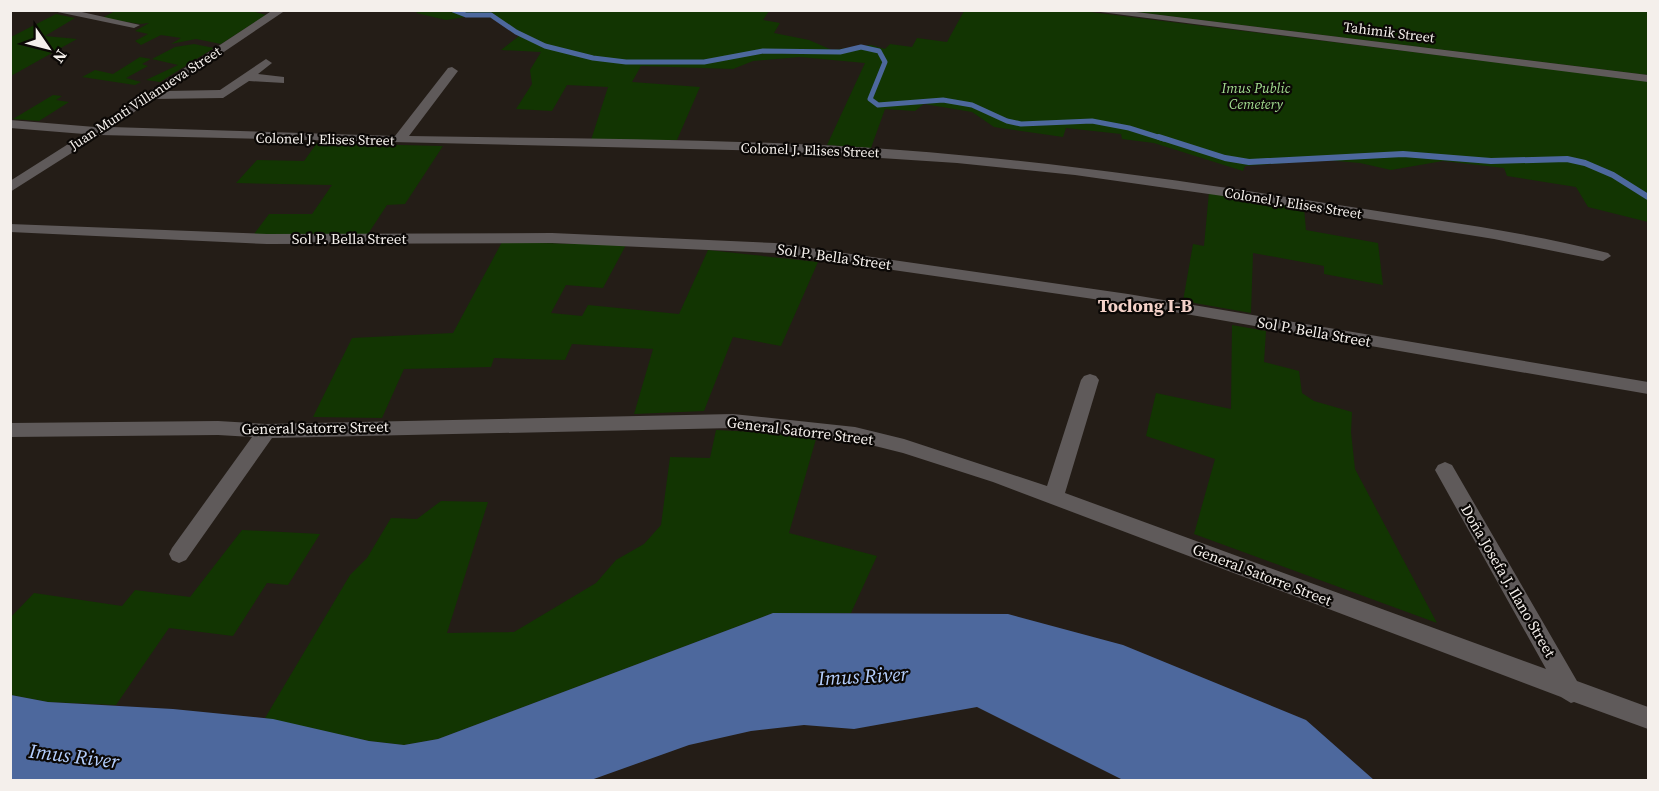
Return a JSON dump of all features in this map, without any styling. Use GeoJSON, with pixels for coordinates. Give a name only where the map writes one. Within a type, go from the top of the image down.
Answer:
{"type":"FeatureCollection","features":[{"type":"Feature","properties":{"kind":"street"},"geometry":{"type":"LineString","coordinates":[[53,10],[134,26]]}},
{"type":"Feature","properties":{"kind":"street","name":"Juan Munti Villanueva Street"},"geometry":{"type":"LineString","coordinates":[[10,188],[281,10]]}},
{"type":"Feature","properties":{"kind":"street","name":"Tahimik Street"},"geometry":{"type":"LineString","coordinates":[[1090,10],[1648,80]]}},
{"type":"Feature","properties":{"kind":"street"},"geometry":{"type":"LineString","coordinates":[[149,95],[217,95],[227,92],[266,63]]}},
{"type":"Feature","properties":{"kind":"street"},"geometry":{"type":"LineString","coordinates":[[399,140],[452,71]]}},
{"type":"Feature","properties":{"kind":"street"},"geometry":{"type":"LineString","coordinates":[[246,77],[280,80]]}},
{"type":"Feature","properties":{"kind":"street","name":"Colonel J. Elises Street"},"geometry":{"type":"LineString","coordinates":[[10,124],[93,132],[689,145],[949,157],[1120,177],[1258,197],[1495,234],[1603,256]]}},
{"type":"Feature","properties":{"kind":"street","name":"Sol P. Bella Street"},"geometry":{"type":"LineString","coordinates":[[10,228],[257,239],[552,238],[775,249],[1128,299],[1648,388]]}},
{"type":"Feature","properties":{"kind":"street"},"geometry":{"type":"LineString","coordinates":[[1054,497],[1090,380]]}},
{"type":"Feature","properties":{"kind":"street","name":"General Satorre Street"},"geometry":{"type":"LineString","coordinates":[[10,430],[218,428],[267,431],[649,420],[733,421],[855,434],[904,446],[1054,497],[1571,692],[1648,718]]}},
{"type":"Feature","properties":{"kind":"street"},"geometry":{"type":"LineString","coordinates":[[179,554],[267,431]]}},
{"type":"Feature","properties":{"kind":"street","name":"Doña Josefa J. Ilano Street"},"geometry":{"type":"LineString","coordinates":[[1445,470],[1571,692]]}},
{"type":"Feature","properties":{"kind":"green space"},"geometry":{"type":"Polygon","coordinates":[[[117,10],[249,10],[266,15],[221,44],[196,39],[171,44],[181,38],[161,35],[141,45],[135,41],[148,34],[135,31],[149,23],[140,24],[102,18],[117,10]]]}},
{"type":"Feature","properties":{"kind":"green space","name":"Imus Public Cemetery"},"geometry":{"type":"Polygon","coordinates":[[[421,10],[769,11],[763,20],[780,23],[774,33],[809,40],[832,50],[871,45],[885,49],[890,44],[912,47],[917,38],[947,42],[964,11],[1074,10],[1648,81],[1648,222],[1588,207],[1576,187],[1507,176],[1504,168],[1443,161],[1391,170],[1360,163],[1325,160],[1245,166],[1243,171],[1154,143],[1122,139],[1121,134],[1066,128],[1063,137],[994,127],[972,112],[924,104],[915,111],[885,109],[871,148],[827,145],[865,63],[800,57],[753,61],[733,69],[641,66],[632,82],[700,87],[677,140],[591,140],[608,87],[567,85],[552,111],[516,109],[532,84],[530,70],[541,52],[501,50],[519,36],[492,17],[477,15],[446,20],[416,13],[421,10]]]}},
{"type":"Feature","properties":{"kind":"green space"},"geometry":{"type":"Polygon","coordinates":[[[1127,11],[1648,11],[1648,75],[1127,11]]]}},
{"type":"Feature","properties":{"kind":"green space"},"geometry":{"type":"Polygon","coordinates":[[[56,14],[75,18],[45,36],[77,39],[11,76],[11,37],[56,14]]]}},
{"type":"Feature","properties":{"kind":"green space"},"geometry":{"type":"Polygon","coordinates":[[[194,44],[214,48],[160,82],[146,80],[178,65],[152,59],[175,47],[194,44]]]}},
{"type":"Feature","properties":{"kind":"green space"},"geometry":{"type":"Polygon","coordinates":[[[140,57],[151,59],[142,64],[148,66],[126,78],[141,82],[135,85],[82,77],[95,70],[113,74],[140,57]]]}},
{"type":"Feature","properties":{"kind":"green space"},"geometry":{"type":"Polygon","coordinates":[[[53,95],[62,96],[56,100],[69,102],[39,121],[13,119],[53,95]]]}},
{"type":"Feature","properties":{"kind":"green space"},"geometry":{"type":"Polygon","coordinates":[[[317,143],[443,146],[405,204],[387,205],[368,234],[254,234],[269,214],[312,214],[332,185],[236,183],[257,160],[304,161],[317,143]]]}},
{"type":"Feature","properties":{"kind":"green space"},"geometry":{"type":"Polygon","coordinates":[[[1209,192],[1304,208],[1306,230],[1378,243],[1383,285],[1324,274],[1324,266],[1253,253],[1251,313],[1183,301],[1193,244],[1204,246],[1209,192]]]}},
{"type":"Feature","properties":{"kind":"green space"},"geometry":{"type":"Polygon","coordinates":[[[502,242],[626,245],[603,288],[566,285],[551,313],[582,316],[588,305],[679,314],[708,250],[818,262],[781,346],[733,337],[704,411],[634,414],[653,349],[572,344],[565,360],[494,358],[491,367],[404,369],[382,418],[313,417],[352,338],[453,333],[502,242]]]}},
{"type":"Feature","properties":{"kind":"green space"},"geometry":{"type":"Polygon","coordinates":[[[1232,325],[1266,331],[1264,362],[1299,371],[1302,393],[1314,401],[1352,412],[1351,432],[1355,469],[1437,623],[1194,534],[1215,459],[1146,436],[1156,393],[1231,409],[1232,325]]]}},
{"type":"Feature","properties":{"kind":"green space"},"geometry":{"type":"Polygon","coordinates":[[[716,430],[773,433],[816,439],[789,533],[877,556],[851,613],[773,613],[438,739],[404,745],[369,741],[265,718],[350,575],[367,558],[391,518],[417,519],[441,501],[488,502],[447,633],[514,632],[596,583],[616,560],[644,544],[661,525],[670,457],[710,458],[716,430]]]}},
{"type":"Feature","properties":{"kind":"green space"},"geometry":{"type":"Polygon","coordinates":[[[242,530],[320,534],[288,585],[267,583],[233,636],[169,628],[116,705],[48,702],[11,695],[10,618],[34,593],[122,606],[135,590],[190,597],[242,530]]]}},
{"type":"Feature","properties":{"kind":"water","name":"Imus River"},"geometry":{"type":"Polygon","coordinates":[[[773,613],[1008,614],[1123,645],[1306,720],[1374,780],[1123,780],[977,707],[854,729],[804,725],[751,731],[689,745],[591,780],[11,780],[11,695],[48,702],[173,709],[273,719],[369,741],[404,745],[438,739],[773,613]]]}},
{"type":"Feature","properties":{"kind":"waterway"},"geometry":{"type":"LineString","coordinates":[[453,10],[466,15],[491,15],[516,32],[545,46],[593,58],[626,62],[704,62],[763,51],[840,52],[861,47],[879,51],[885,62],[870,99],[878,105],[943,100],[972,105],[1007,121],[1021,124],[1092,121],[1129,128],[1164,139]]}},
{"type":"Feature","properties":{"kind":"waterway"},"geometry":{"type":"LineString","coordinates":[[1159,137],[1225,158],[1249,162],[1403,154],[1491,161],[1567,159],[1585,163],[1613,175],[1648,197]]}},
{"type":"Feature","properties":{"kind":"district","name":"Toclong I-B"},"geometry":{"type":"Point","coordinates":[1145,306]}}]}
